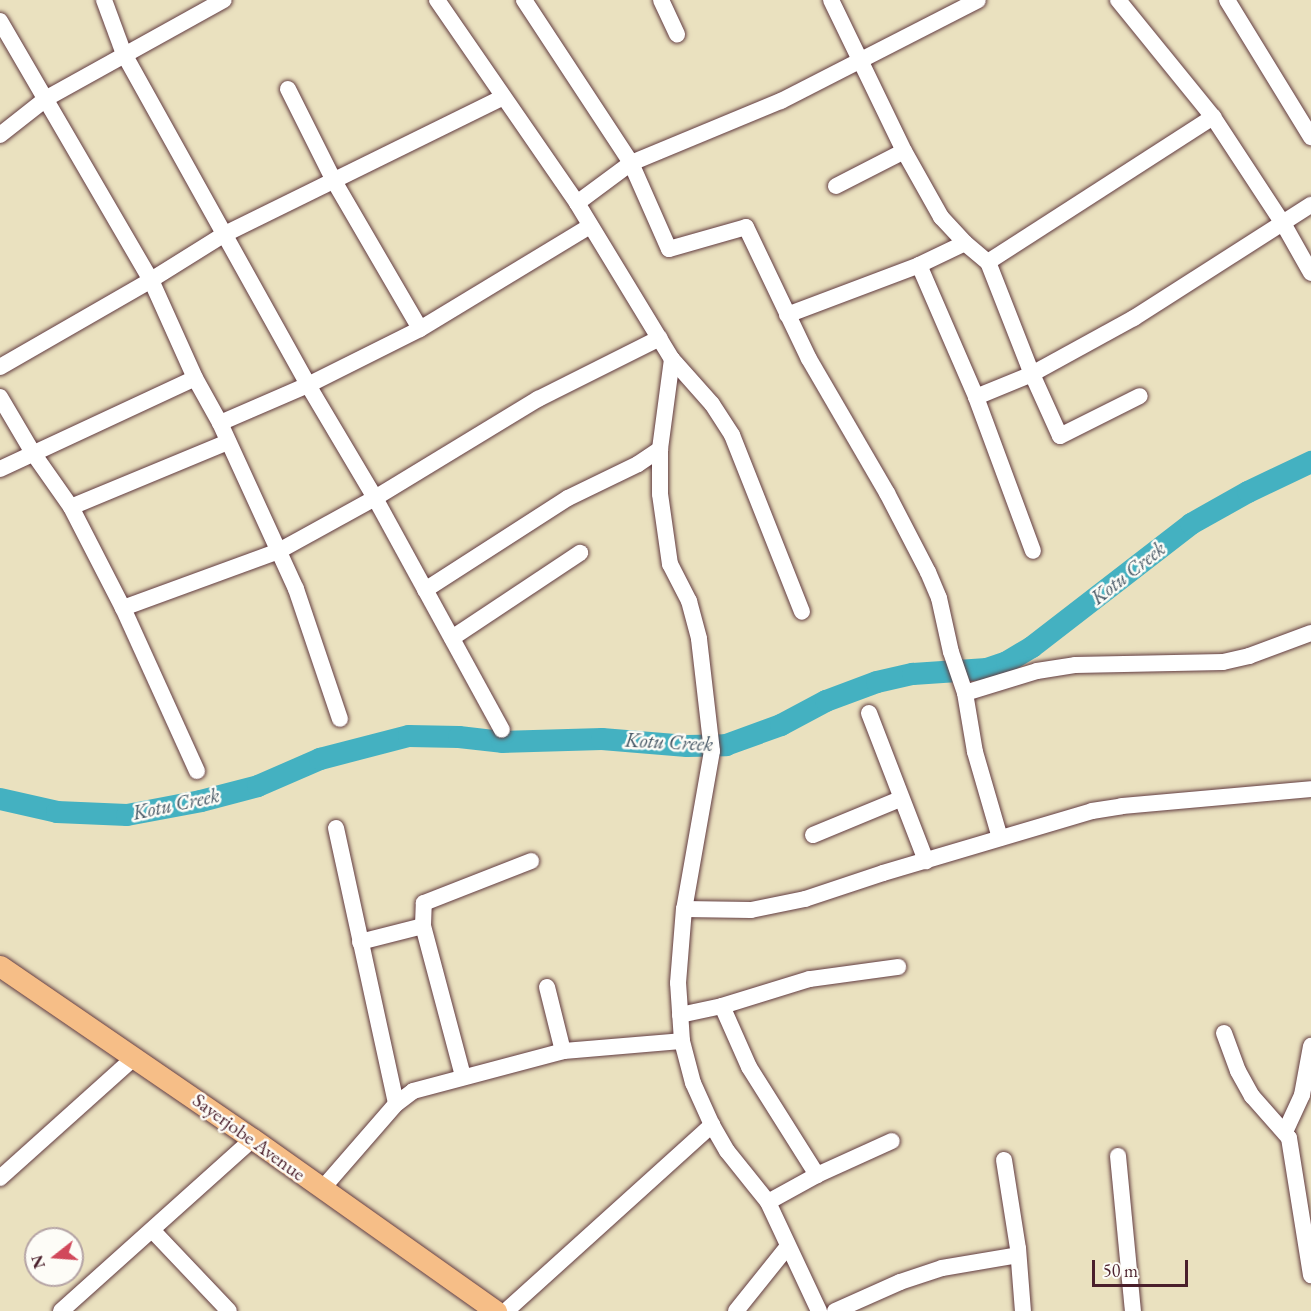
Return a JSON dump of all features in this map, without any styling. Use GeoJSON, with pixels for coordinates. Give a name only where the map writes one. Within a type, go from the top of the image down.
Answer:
{"type":"FeatureCollection","features":[{"type":"Feature","properties":{"kind":"main road","name":"Sayerjobe Avenue"},"geometry":{"type":"LineString","coordinates":[[0,966],[253,1138],[496,1311]]}},
{"type":"Feature","properties":{"kind":"street"},"geometry":{"type":"LineString","coordinates":[[104,0],[123,54],[308,385],[375,498],[502,730]]}},
{"type":"Feature","properties":{"kind":"street"},"geometry":{"type":"LineString","coordinates":[[0,135],[47,98],[224,0]]}},
{"type":"Feature","properties":{"kind":"street"},"geometry":{"type":"LineString","coordinates":[[437,0],[577,202],[672,359],[711,404],[732,435],[802,612]]}},
{"type":"Feature","properties":{"kind":"street"},"geometry":{"type":"LineString","coordinates":[[524,0],[631,163],[669,249],[746,227],[787,315],[928,572],[939,598],[951,652],[962,685],[975,752],[1000,838]]}},
{"type":"Feature","properties":{"kind":"street"},"geometry":{"type":"LineString","coordinates":[[661,0],[676,34]]}},
{"type":"Feature","properties":{"kind":"street"},"geometry":{"type":"LineString","coordinates":[[831,0],[904,151],[941,217],[965,243],[988,262],[1032,374],[1060,436],[1140,396]]}},
{"type":"Feature","properties":{"kind":"street"},"geometry":{"type":"LineString","coordinates":[[577,202],[631,163],[781,101],[978,0]]}},
{"type":"Feature","properties":{"kind":"street"},"geometry":{"type":"LineString","coordinates":[[1118,0],[1213,117],[1284,225],[1311,273]]}},
{"type":"Feature","properties":{"kind":"street"},"geometry":{"type":"LineString","coordinates":[[1227,0],[1311,137]]}},
{"type":"Feature","properties":{"kind":"street"},"geometry":{"type":"LineString","coordinates":[[0,21],[47,98],[151,280],[296,589],[340,719]]}},
{"type":"Feature","properties":{"kind":"street"},"geometry":{"type":"LineString","coordinates":[[288,89],[334,181],[420,329]]}},
{"type":"Feature","properties":{"kind":"street"},"geometry":{"type":"LineString","coordinates":[[0,367],[151,280],[223,235],[503,97]]}},
{"type":"Feature","properties":{"kind":"street"},"geometry":{"type":"LineString","coordinates":[[988,262],[1213,117]]}},
{"type":"Feature","properties":{"kind":"street"},"geometry":{"type":"LineString","coordinates":[[836,186],[904,151]]}},
{"type":"Feature","properties":{"kind":"street"},"geometry":{"type":"LineString","coordinates":[[976,397],[1032,374],[1134,318],[1284,225],[1311,205]]}},
{"type":"Feature","properties":{"kind":"street"},"geometry":{"type":"LineString","coordinates":[[220,423],[308,385],[420,329],[590,226]]}},
{"type":"Feature","properties":{"kind":"street"},"geometry":{"type":"LineString","coordinates":[[787,315],[919,265],[965,243]]}},
{"type":"Feature","properties":{"kind":"street"},"geometry":{"type":"LineString","coordinates":[[919,265],[976,397],[1033,551]]}},
{"type":"Feature","properties":{"kind":"street"},"geometry":{"type":"LineString","coordinates":[[123,608],[279,551],[375,498],[538,399],[660,338]]}},
{"type":"Feature","properties":{"kind":"street"},"geometry":{"type":"LineString","coordinates":[[672,359],[660,449],[660,494],[666,545],[674,576],[695,616],[712,746],[684,909],[678,982],[682,1041],[693,1083],[711,1125],[727,1152],[768,1202],[819,1311]]}},
{"type":"Feature","properties":{"kind":"street"},"geometry":{"type":"LineString","coordinates":[[0,469],[195,378]]}},
{"type":"Feature","properties":{"kind":"street"},"geometry":{"type":"LineString","coordinates":[[0,397],[33,453],[71,507],[123,608],[197,771]]}},
{"type":"Feature","properties":{"kind":"street"},"geometry":{"type":"LineString","coordinates":[[71,507],[228,442]]}},
{"type":"Feature","properties":{"kind":"street"},"geometry":{"type":"LineString","coordinates":[[425,590],[568,498],[638,464],[660,449]]}},
{"type":"Feature","properties":{"kind":"street"},"geometry":{"type":"LineString","coordinates":[[452,638],[580,553]]}},
{"type":"Feature","properties":{"kind":"street"},"geometry":{"type":"LineString","coordinates":[[962,685],[1075,665],[1223,662],[1249,656],[1311,633]]}},
{"type":"Feature","properties":{"kind":"street"},"geometry":{"type":"LineString","coordinates":[[869,712],[900,799],[926,861]]}},
{"type":"Feature","properties":{"kind":"street"},"geometry":{"type":"LineString","coordinates":[[684,909],[751,910],[771,907],[1055,821],[1122,806],[1311,789]]}},
{"type":"Feature","properties":{"kind":"street"},"geometry":{"type":"LineString","coordinates":[[813,836],[900,799]]}},
{"type":"Feature","properties":{"kind":"street"},"geometry":{"type":"LineString","coordinates":[[336,828],[396,1104]]}},
{"type":"Feature","properties":{"kind":"street"},"geometry":{"type":"LineString","coordinates":[[463,1076],[423,926],[424,903],[531,861]]}},
{"type":"Feature","properties":{"kind":"street"},"geometry":{"type":"LineString","coordinates":[[360,942],[423,926]]}},
{"type":"Feature","properties":{"kind":"street"},"geometry":{"type":"LineString","coordinates":[[680,1016],[722,1006],[810,979],[898,967]]}},
{"type":"Feature","properties":{"kind":"street"},"geometry":{"type":"LineString","coordinates":[[547,987],[563,1051]]}},
{"type":"Feature","properties":{"kind":"street"},"geometry":{"type":"LineString","coordinates":[[722,1006],[749,1067],[817,1175]]}},
{"type":"Feature","properties":{"kind":"street"},"geometry":{"type":"LineString","coordinates":[[1224,1033],[1238,1071],[1252,1096],[1286,1132],[1293,1152],[1300,1215],[1311,1275]]}},
{"type":"Feature","properties":{"kind":"street"},"geometry":{"type":"LineString","coordinates":[[322,1189],[396,1104],[413,1091],[563,1051],[682,1041]]}},
{"type":"Feature","properties":{"kind":"street"},"geometry":{"type":"LineString","coordinates":[[1286,1132],[1302,1095],[1311,1046]]}},
{"type":"Feature","properties":{"kind":"street"},"geometry":{"type":"LineString","coordinates":[[0,1178],[135,1056]]}},
{"type":"Feature","properties":{"kind":"street"},"geometry":{"type":"LineString","coordinates":[[506,1311],[711,1125]]}},
{"type":"Feature","properties":{"kind":"street"},"geometry":{"type":"LineString","coordinates":[[61,1311],[80,1305],[153,1231],[253,1138]]}},
{"type":"Feature","properties":{"kind":"street"},"geometry":{"type":"LineString","coordinates":[[768,1202],[817,1175],[892,1141]]}},
{"type":"Feature","properties":{"kind":"street"},"geometry":{"type":"LineString","coordinates":[[1118,1156],[1133,1311]]}},
{"type":"Feature","properties":{"kind":"street"},"geometry":{"type":"LineString","coordinates":[[1004,1160],[1018,1255],[1023,1311]]}},
{"type":"Feature","properties":{"kind":"street"},"geometry":{"type":"LineString","coordinates":[[153,1231],[229,1311]]}},
{"type":"Feature","properties":{"kind":"street"},"geometry":{"type":"LineString","coordinates":[[736,1311],[789,1246]]}},
{"type":"Feature","properties":{"kind":"street"},"geometry":{"type":"LineString","coordinates":[[835,1311],[900,1282],[942,1268],[1018,1255]]}},
{"type":"Feature","properties":{"kind":"waterway","name":"Kotu Creek"},"geometry":{"type":"LineString","coordinates":[[0,799],[57,812],[127,815],[201,801],[258,786],[320,759],[409,736],[459,737],[502,742],[602,739],[687,746],[726,745],[781,725],[826,701],[877,682],[913,674],[987,669],[1007,662],[1032,647],[1191,524],[1248,492],[1311,462]]}}]}
